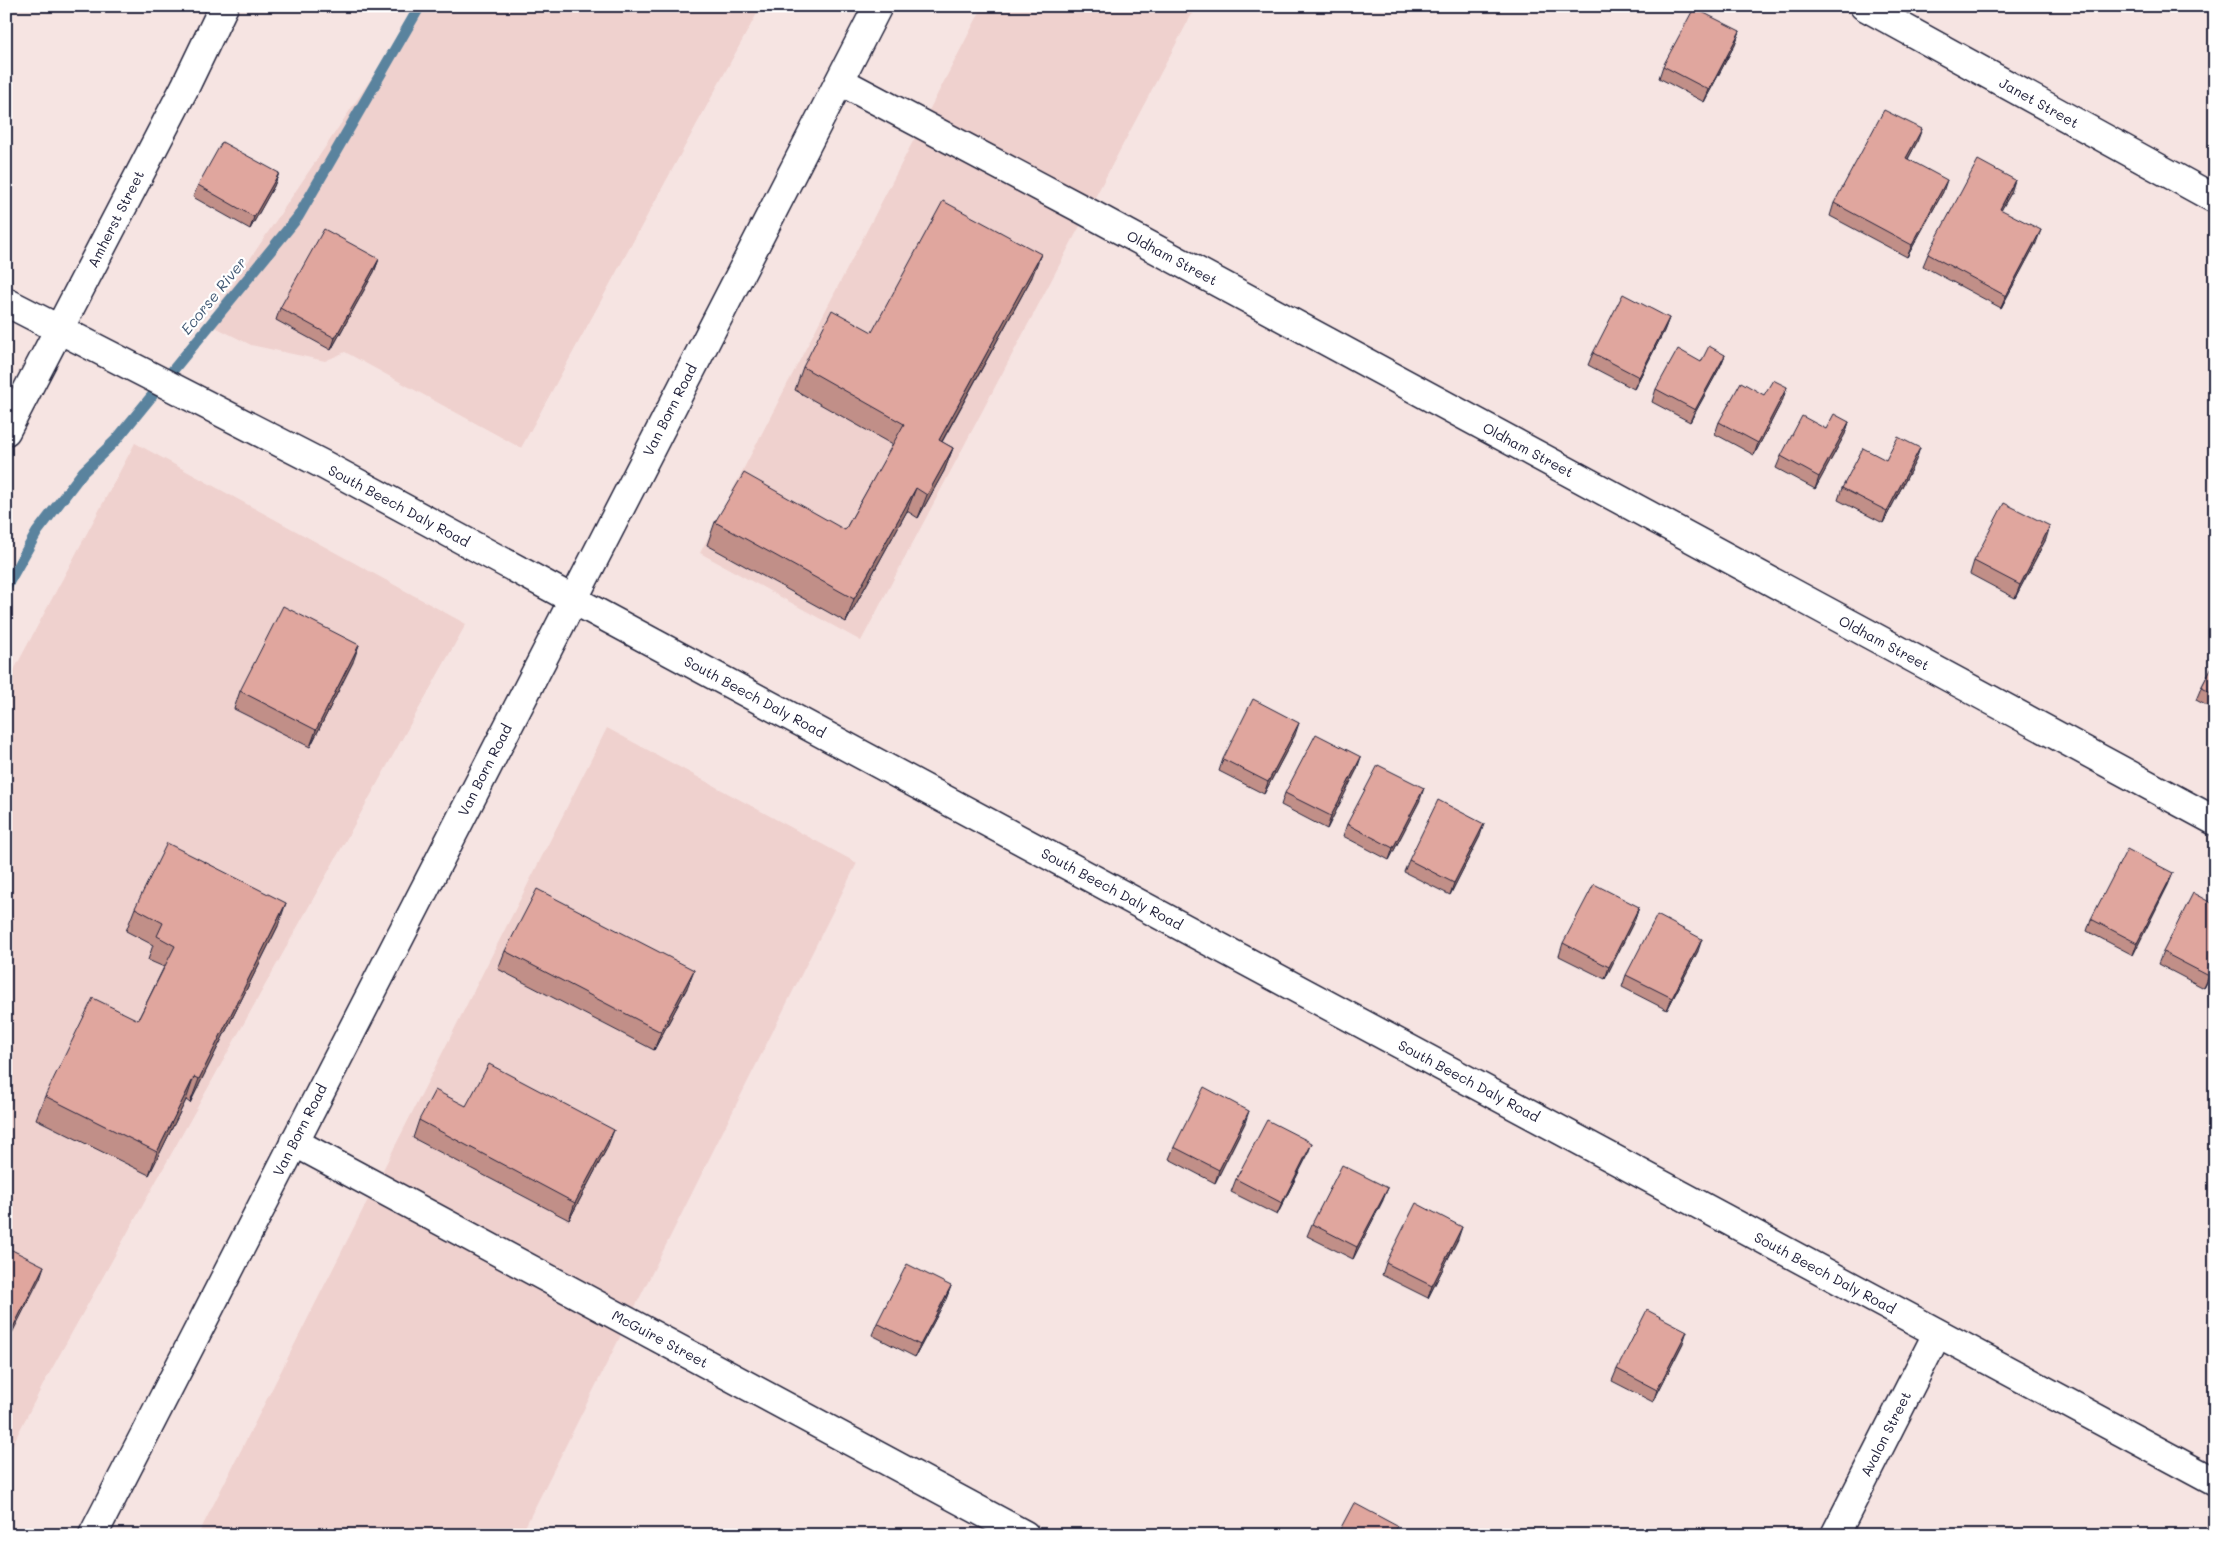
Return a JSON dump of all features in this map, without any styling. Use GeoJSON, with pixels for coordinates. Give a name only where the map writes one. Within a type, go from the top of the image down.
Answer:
{"type":"FeatureCollection","features":[{"type":"Feature","properties":{"kind":"street","name":"Amherst Street"},"geometry":{"type":"LineString","coordinates":[[6,432],[224,6]]}},
{"type":"Feature","properties":{"kind":"street","name":"Van Born Road"},"geometry":{"type":"LineString","coordinates":[[93,1535],[878,6]]}},
{"type":"Feature","properties":{"kind":"street","name":"Janet Street"},"geometry":{"type":"LineString","coordinates":[[1864,6],[2215,200]]}},
{"type":"Feature","properties":{"kind":"street","name":"Oldham Street"},"geometry":{"type":"LineString","coordinates":[[840,81],[1080,208],[2215,821]]}},
{"type":"Feature","properties":{"kind":"street","name":"South Beech Daly Road"},"geometry":{"type":"LineString","coordinates":[[6,302],[59,330],[127,362],[204,404],[324,465],[2215,1482]]}},
{"type":"Feature","properties":{"kind":"street","name":"McGuire Street"},"geometry":{"type":"LineString","coordinates":[[294,1142],[1025,1535]]}},
{"type":"Feature","properties":{"kind":"street","name":"Avalon Street"},"geometry":{"type":"LineString","coordinates":[[1835,1535],[1937,1334]]}},
{"type":"Feature","properties":{"kind":"shaded area"},"geometry":{"type":"Polygon","coordinates":[[[420,6],[761,6],[521,448],[345,352],[325,361],[251,345],[207,323],[420,6]]]}},
{"type":"Feature","properties":{"kind":"shaded area"},"geometry":{"type":"Polygon","coordinates":[[[983,6],[1196,6],[861,641],[700,553],[983,6]]]}},
{"type":"Feature","properties":{"kind":"shaded area"},"geometry":{"type":"Polygon","coordinates":[[[135,443],[466,624],[45,1381],[6,1457],[6,685],[135,443]]]}},
{"type":"Feature","properties":{"kind":"shaded area"},"geometry":{"type":"Polygon","coordinates":[[[607,728],[857,863],[521,1535],[198,1535],[607,728]]]}},
{"type":"Feature","properties":{"kind":"building"},"geometry":{"type":"Polygon","coordinates":[[[1694,8],[1740,31],[1709,90],[1663,66],[1694,8]]]}},
{"type":"Feature","properties":{"kind":"building"},"geometry":{"type":"Polygon","coordinates":[[[1884,110],[1922,129],[1906,158],[1947,180],[1912,245],[1834,203],[1884,110]]]}},
{"type":"Feature","properties":{"kind":"building"},"geometry":{"type":"Polygon","coordinates":[[[222,142],[279,173],[254,217],[198,185],[222,142]]]}},
{"type":"Feature","properties":{"kind":"building"},"geometry":{"type":"Polygon","coordinates":[[[1978,160],[2015,180],[2000,209],[2041,230],[2006,296],[1928,254],[1978,160]]]}},
{"type":"Feature","properties":{"kind":"building"},"geometry":{"type":"Polygon","coordinates":[[[943,201],[1041,254],[939,440],[953,448],[927,495],[916,488],[854,599],[715,522],[744,473],[845,530],[904,424],[803,367],[832,310],[872,332],[943,201]]]}},
{"type":"Feature","properties":{"kind":"building"},"geometry":{"type":"Polygon","coordinates":[[[324,229],[379,259],[335,338],[280,308],[324,229]]]}},
{"type":"Feature","properties":{"kind":"building"},"geometry":{"type":"Polygon","coordinates":[[[1623,294],[1669,318],[1639,377],[1593,353],[1623,294]]]}},
{"type":"Feature","properties":{"kind":"building"},"geometry":{"type":"Polygon","coordinates":[[[1709,346],[1725,355],[1695,410],[1656,389],[1678,349],[1701,362],[1709,346]]]}},
{"type":"Feature","properties":{"kind":"building"},"geometry":{"type":"Polygon","coordinates":[[[1773,380],[1787,387],[1758,443],[1719,422],[1741,382],[1764,395],[1773,380]]]}},
{"type":"Feature","properties":{"kind":"building"},"geometry":{"type":"Polygon","coordinates":[[[1834,414],[1849,422],[1819,477],[1781,456],[1802,416],[1826,429],[1834,414]]]}},
{"type":"Feature","properties":{"kind":"building"},"geometry":{"type":"Polygon","coordinates":[[[1898,437],[1920,448],[1887,511],[1842,488],[1863,448],[1886,460],[1898,437]]]}},
{"type":"Feature","properties":{"kind":"building"},"geometry":{"type":"Polygon","coordinates":[[[2004,503],[2050,526],[2020,585],[1974,561],[2004,503]]]}},
{"type":"Feature","properties":{"kind":"building"},"geometry":{"type":"Polygon","coordinates":[[[283,606],[359,645],[316,730],[240,691],[283,606]]]}},
{"type":"Feature","properties":{"kind":"building"},"geometry":{"type":"Polygon","coordinates":[[[2215,661],[2215,695],[2201,688],[2215,661]]]}},
{"type":"Feature","properties":{"kind":"building"},"geometry":{"type":"Polygon","coordinates":[[[1253,699],[1299,723],[1268,782],[1223,759],[1253,699]]]}},
{"type":"Feature","properties":{"kind":"building"},"geometry":{"type":"Polygon","coordinates":[[[1316,734],[1361,757],[1331,816],[1285,793],[1316,734]]]}},
{"type":"Feature","properties":{"kind":"building"},"geometry":{"type":"Polygon","coordinates":[[[1378,765],[1424,788],[1393,848],[1347,824],[1378,765]]]}},
{"type":"Feature","properties":{"kind":"building"},"geometry":{"type":"Polygon","coordinates":[[[1438,800],[1484,824],[1454,883],[1409,860],[1438,800]]]}},
{"type":"Feature","properties":{"kind":"building"},"geometry":{"type":"Polygon","coordinates":[[[167,843],[286,903],[199,1079],[194,1077],[157,1152],[45,1096],[93,998],[138,1020],[175,946],[157,936],[163,923],[135,908],[167,843]]]}},
{"type":"Feature","properties":{"kind":"building"},"geometry":{"type":"Polygon","coordinates":[[[2127,849],[2173,873],[2137,943],[2091,919],[2127,849]]]}},
{"type":"Feature","properties":{"kind":"building"},"geometry":{"type":"Polygon","coordinates":[[[1594,884],[1639,907],[1609,967],[1563,943],[1594,884]]]}},
{"type":"Feature","properties":{"kind":"building"},"geometry":{"type":"Polygon","coordinates":[[[537,889],[694,970],[661,1032],[505,951],[537,889]]]}},
{"type":"Feature","properties":{"kind":"building"},"geometry":{"type":"Polygon","coordinates":[[[2193,893],[2215,905],[2215,964],[2209,976],[2163,952],[2193,893]]]}},
{"type":"Feature","properties":{"kind":"building"},"geometry":{"type":"Polygon","coordinates":[[[1657,915],[1702,939],[1672,998],[1626,975],[1657,915]]]}},
{"type":"Feature","properties":{"kind":"building"},"geometry":{"type":"Polygon","coordinates":[[[489,1064],[614,1130],[575,1203],[419,1120],[435,1090],[466,1106],[489,1064]]]}},
{"type":"Feature","properties":{"kind":"building"},"geometry":{"type":"Polygon","coordinates":[[[1204,1087],[1249,1111],[1219,1170],[1174,1147],[1204,1087]]]}},
{"type":"Feature","properties":{"kind":"building"},"geometry":{"type":"Polygon","coordinates":[[[1267,1120],[1312,1143],[1282,1203],[1236,1179],[1267,1120]]]}},
{"type":"Feature","properties":{"kind":"building"},"geometry":{"type":"Polygon","coordinates":[[[1342,1165],[1388,1188],[1357,1247],[1312,1224],[1342,1165]]]}},
{"type":"Feature","properties":{"kind":"building"},"geometry":{"type":"Polygon","coordinates":[[[1416,1203],[1462,1227],[1432,1286],[1386,1263],[1416,1203]]]}},
{"type":"Feature","properties":{"kind":"building"},"geometry":{"type":"Polygon","coordinates":[[[6,1247],[44,1266],[6,1341],[6,1247]]]}},
{"type":"Feature","properties":{"kind":"building"},"geometry":{"type":"Polygon","coordinates":[[[907,1264],[951,1286],[920,1345],[877,1323],[907,1264]]]}},
{"type":"Feature","properties":{"kind":"building"},"geometry":{"type":"Polygon","coordinates":[[[1647,1310],[1687,1331],[1657,1390],[1617,1369],[1647,1310]]]}},
{"type":"Feature","properties":{"kind":"building"},"geometry":{"type":"Polygon","coordinates":[[[1354,1503],[1397,1526],[1392,1535],[1337,1535],[1354,1503]]]}},
{"type":"Feature","properties":{"kind":"waterway","name":"Ecorse River"},"geometry":{"type":"LineString","coordinates":[[6,587],[37,532],[83,472],[116,440],[298,217],[420,6]]}}]}
